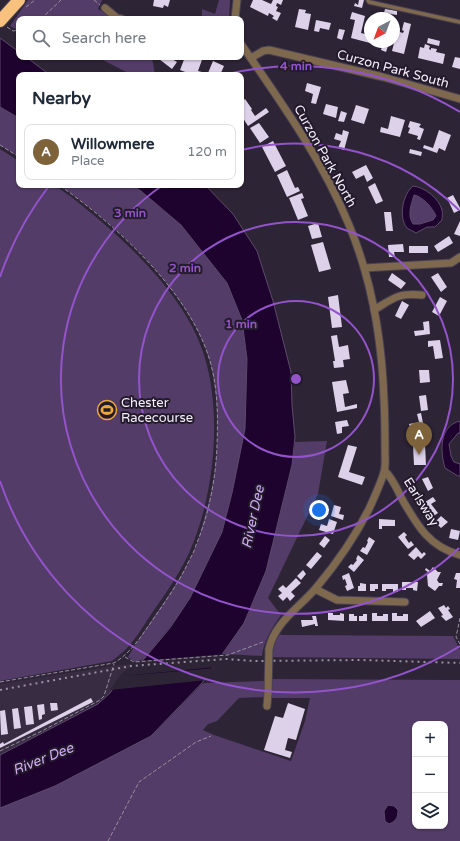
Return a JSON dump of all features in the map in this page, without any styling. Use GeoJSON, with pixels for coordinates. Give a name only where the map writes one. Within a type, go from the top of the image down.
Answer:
{"type":"FeatureCollection","features":[{"type":"Feature","properties":{"kind":"highway"},"geometry":{"type":"LineString","coordinates":[[0,21],[19,0]]}},
{"type":"Feature","properties":{"kind":"street"},"geometry":{"type":"LineString","coordinates":[[235,16],[237,0]]}},
{"type":"Feature","properties":{"kind":"street"},"geometry":{"type":"LineString","coordinates":[[105,8],[115,16]]}},
{"type":"Feature","properties":{"kind":"street","name":"Curzon Park North"},"geometry":{"type":"LineString","coordinates":[[244,48],[306,140],[326,176],[349,224],[364,268],[374,310],[383,374],[385,423],[385,471],[369,509],[345,552],[315,589],[277,629],[270,639],[268,649],[267,706]]}},
{"type":"Feature","properties":{"kind":"street","name":"Curzon Park South"},"geometry":{"type":"LineString","coordinates":[[251,58],[263,51],[269,50],[383,77],[460,99]]}},
{"type":"Feature","properties":{"kind":"street"},"geometry":{"type":"LineString","coordinates":[[451,264],[460,257]]}},
{"type":"Feature","properties":{"kind":"street"},"geometry":{"type":"LineString","coordinates":[[364,268],[451,264],[460,266]]}},
{"type":"Feature","properties":{"kind":"street"},"geometry":{"type":"LineString","coordinates":[[374,310],[396,296],[409,294],[422,295]]}},
{"type":"Feature","properties":{"kind":"street","name":"Earlsway"},"geometry":{"type":"LineString","coordinates":[[385,471],[391,477],[419,528],[435,544],[448,552],[460,555]]}},
{"type":"Feature","properties":{"kind":"street"},"geometry":{"type":"LineString","coordinates":[[315,589],[337,600],[405,602]]}},
{"type":"Feature","properties":{"kind":"lane"},"geometry":{"type":"LineString","coordinates":[[368,0],[369,2],[388,7],[460,22]]}},
{"type":"Feature","properties":{"kind":"path"},"geometry":{"type":"LineString","coordinates":[[44,16],[60,0]]}},
{"type":"Feature","properties":{"kind":"path"},"geometry":{"type":"LineString","coordinates":[[0,145],[16,155]]}},
{"type":"Feature","properties":{"kind":"path"},"geometry":{"type":"LineString","coordinates":[[0,682],[114,663],[124,657],[135,645],[161,607],[181,576],[197,545],[208,506],[216,464],[218,413],[215,386],[209,360],[198,332],[182,304],[153,267],[120,233],[63,188]]}},
{"type":"Feature","properties":{"kind":"path"},"geometry":{"type":"LineString","coordinates":[[460,618],[456,637],[460,644]]}},
{"type":"Feature","properties":{"kind":"path"},"geometry":{"type":"LineString","coordinates":[[124,657],[134,662],[228,655],[270,639]]}},
{"type":"Feature","properties":{"kind":"path"},"geometry":{"type":"LineString","coordinates":[[0,751],[42,731],[100,700],[104,696],[114,663]]}},
{"type":"Feature","properties":{"kind":"path"},"geometry":{"type":"LineString","coordinates":[[108,841],[139,782],[196,742],[211,736]]}},
{"type":"Feature","properties":{"kind":"shaded area"},"geometry":{"type":"Polygon","coordinates":[[[28,0],[102,0],[98,9],[109,16],[17,16],[28,0]]]}},
{"type":"Feature","properties":{"kind":"shaded area"},"geometry":{"type":"Polygon","coordinates":[[[219,0],[230,0],[229,16],[202,16],[202,9],[215,14],[219,0]]]}},
{"type":"Feature","properties":{"kind":"shaded area"},"geometry":{"type":"Polygon","coordinates":[[[16,17],[16,29],[10,26],[16,17]]]}},
{"type":"Feature","properties":{"kind":"shaded area"},"geometry":{"type":"Polygon","coordinates":[[[103,60],[152,60],[154,72],[126,72],[103,60]]]}},
{"type":"Feature","properties":{"kind":"shaded area"},"geometry":{"type":"Polygon","coordinates":[[[0,107],[16,116],[16,155],[0,145],[0,107]]]}},
{"type":"Feature","properties":{"kind":"shaded area","name":"Chester Racecourse"},"geometry":{"type":"Polygon","coordinates":[[[0,149],[16,159],[16,188],[61,189],[123,241],[147,265],[171,293],[190,323],[204,355],[210,378],[214,429],[210,482],[198,531],[189,553],[168,590],[130,645],[112,661],[0,681],[0,149]]]}},
{"type":"Feature","properties":{"kind":"shaded area"},"geometry":{"type":"Polygon","coordinates":[[[63,188],[136,188],[181,225],[227,283],[242,320],[247,359],[245,429],[232,493],[222,532],[190,598],[178,617],[144,659],[135,662],[128,657],[173,589],[189,561],[199,539],[214,476],[217,435],[216,393],[210,362],[200,336],[186,311],[169,286],[149,262],[127,240],[81,201],[63,188]]]}},
{"type":"Feature","properties":{"kind":"shaded area"},"geometry":{"type":"Polygon","coordinates":[[[414,195],[424,200],[432,209],[436,216],[433,220],[420,224],[413,224],[410,214],[414,195]]]}},
{"type":"Feature","properties":{"kind":"shaded area"},"geometry":{"type":"Polygon","coordinates":[[[327,441],[318,494],[268,598],[281,615],[267,639],[262,656],[223,654],[244,623],[266,571],[292,465],[295,442],[327,441]]]}},
{"type":"Feature","properties":{"kind":"shaded area"},"geometry":{"type":"Polygon","coordinates":[[[276,634],[453,636],[460,650],[460,659],[269,657],[276,634]]]}},
{"type":"Feature","properties":{"kind":"shaded area"},"geometry":{"type":"Polygon","coordinates":[[[133,664],[106,698],[98,704],[0,755],[0,684],[117,665],[133,664]]]}},
{"type":"Feature","properties":{"kind":"shaded area"},"geometry":{"type":"Polygon","coordinates":[[[270,679],[460,680],[460,841],[0,841],[0,808],[151,736],[202,684],[264,681],[265,697],[239,698],[217,721],[208,724],[203,730],[291,761],[305,721],[310,698],[272,698],[270,679]]]}},
{"type":"Feature","properties":{"kind":"water"},"geometry":{"type":"Polygon","coordinates":[[[0,38],[16,50],[16,60],[30,60],[46,72],[16,72],[16,116],[0,107],[0,38]]]}},
{"type":"Feature","properties":{"kind":"water"},"geometry":{"type":"Polygon","coordinates":[[[413,186],[422,188],[438,201],[442,211],[442,220],[435,227],[427,227],[416,233],[407,228],[404,223],[402,212],[404,200],[413,186]],[[414,195],[410,210],[410,217],[413,224],[420,224],[433,220],[436,216],[432,209],[424,200],[414,195]]]}},
{"type":"Feature","properties":{"kind":"water","name":"River Dee"},"geometry":{"type":"Polygon","coordinates":[[[136,188],[208,188],[233,214],[257,251],[273,301],[291,372],[295,437],[292,465],[266,571],[244,623],[202,683],[151,736],[55,786],[0,808],[0,755],[98,704],[110,693],[122,675],[144,659],[170,628],[190,598],[222,532],[232,493],[245,429],[247,359],[242,320],[227,283],[181,225],[136,188]]]}},
{"type":"Feature","properties":{"kind":"water"},"geometry":{"type":"Polygon","coordinates":[[[460,421],[460,433],[458,433],[449,444],[451,456],[454,462],[460,464],[460,476],[458,476],[445,468],[442,447],[448,428],[460,421]]]}},
{"type":"Feature","properties":{"kind":"water"},"geometry":{"type":"Polygon","coordinates":[[[388,805],[394,806],[398,810],[396,819],[389,824],[385,821],[384,811],[388,805]]]}},
{"type":"Feature","properties":{"kind":"pier"},"geometry":{"type":"Polygon","coordinates":[[[225,654],[216,667],[123,676],[215,668],[207,680],[110,690],[121,674],[138,661],[225,654]]]}},
{"type":"Feature","properties":{"kind":"building"},"geometry":{"type":"Polygon","coordinates":[[[154,0],[170,0],[168,7],[164,5],[163,8],[153,6],[154,0]]]}},
{"type":"Feature","properties":{"kind":"building"},"geometry":{"type":"Polygon","coordinates":[[[253,0],[262,0],[271,4],[273,0],[283,0],[281,5],[277,3],[276,6],[278,7],[276,11],[281,13],[277,21],[272,18],[274,16],[269,13],[268,16],[250,7],[253,0]]]}},
{"type":"Feature","properties":{"kind":"building"},"geometry":{"type":"Polygon","coordinates":[[[359,0],[364,0],[362,8],[354,6],[355,3],[358,5],[359,0]]]}},
{"type":"Feature","properties":{"kind":"building"},"geometry":{"type":"Polygon","coordinates":[[[299,9],[306,10],[305,13],[311,14],[308,30],[295,27],[299,9]]]}},
{"type":"Feature","properties":{"kind":"building"},"geometry":{"type":"Polygon","coordinates":[[[385,9],[397,11],[397,12],[384,12],[385,9]]]}},
{"type":"Feature","properties":{"kind":"building"},"geometry":{"type":"Polygon","coordinates":[[[352,12],[364,16],[361,33],[364,34],[364,41],[351,38],[355,20],[350,19],[352,12]]]}},
{"type":"Feature","properties":{"kind":"building"},"geometry":{"type":"Polygon","coordinates":[[[316,20],[331,23],[329,30],[320,28],[319,32],[314,31],[316,20]]]}},
{"type":"Feature","properties":{"kind":"building"},"geometry":{"type":"Polygon","coordinates":[[[404,22],[411,24],[404,54],[392,51],[393,48],[400,48],[400,32],[403,33],[404,31],[402,30],[404,22]]]}},
{"type":"Feature","properties":{"kind":"building"},"geometry":{"type":"Polygon","coordinates":[[[339,29],[345,30],[342,40],[337,38],[339,29]]]}},
{"type":"Feature","properties":{"kind":"building"},"geometry":{"type":"Polygon","coordinates":[[[428,38],[440,41],[439,46],[427,43],[428,38]]]}},
{"type":"Feature","properties":{"kind":"building"},"geometry":{"type":"Polygon","coordinates":[[[425,44],[430,46],[429,49],[431,50],[431,48],[437,49],[436,52],[445,54],[443,64],[418,58],[420,47],[424,48],[425,44]]]}},
{"type":"Feature","properties":{"kind":"building"},"geometry":{"type":"Polygon","coordinates":[[[382,48],[387,48],[386,52],[381,50],[382,48]]]}},
{"type":"Feature","properties":{"kind":"building"},"geometry":{"type":"Polygon","coordinates":[[[455,57],[460,58],[460,69],[452,67],[455,57]]]}},
{"type":"Feature","properties":{"kind":"building"},"geometry":{"type":"Polygon","coordinates":[[[160,60],[174,60],[177,62],[172,69],[160,60]]]}},
{"type":"Feature","properties":{"kind":"building"},"geometry":{"type":"Polygon","coordinates":[[[184,60],[202,60],[198,71],[202,72],[185,72],[180,70],[184,60]]]}},
{"type":"Feature","properties":{"kind":"building"},"geometry":{"type":"Polygon","coordinates":[[[213,61],[224,66],[221,72],[208,72],[213,61]]]}},
{"type":"Feature","properties":{"kind":"building"},"geometry":{"type":"Polygon","coordinates":[[[307,83],[321,87],[316,104],[311,103],[313,94],[305,91],[307,83]]]}},
{"type":"Feature","properties":{"kind":"building"},"geometry":{"type":"Polygon","coordinates":[[[245,99],[252,109],[251,110],[255,116],[266,108],[269,112],[248,126],[244,120],[245,99]]]}},
{"type":"Feature","properties":{"kind":"building"},"geometry":{"type":"Polygon","coordinates":[[[326,104],[338,107],[336,118],[323,114],[326,104]]]}},
{"type":"Feature","properties":{"kind":"building"},"geometry":{"type":"Polygon","coordinates":[[[356,105],[369,109],[364,124],[351,120],[356,105]]]}},
{"type":"Feature","properties":{"kind":"building"},"geometry":{"type":"Polygon","coordinates":[[[341,111],[347,113],[344,122],[338,121],[341,111]]]}},
{"type":"Feature","properties":{"kind":"building"},"geometry":{"type":"Polygon","coordinates":[[[391,116],[405,120],[400,137],[380,132],[381,127],[388,129],[391,116]]]}},
{"type":"Feature","properties":{"kind":"building"},"geometry":{"type":"Polygon","coordinates":[[[410,121],[421,124],[419,127],[424,129],[420,140],[417,139],[418,136],[408,133],[410,121]]]}},
{"type":"Feature","properties":{"kind":"building"},"geometry":{"type":"Polygon","coordinates":[[[259,123],[269,137],[260,143],[250,128],[259,123]]]}},
{"type":"Feature","properties":{"kind":"building"},"geometry":{"type":"Polygon","coordinates":[[[343,130],[349,132],[344,150],[338,148],[341,141],[334,139],[336,133],[342,135],[343,130]]]}},
{"type":"Feature","properties":{"kind":"building"},"geometry":{"type":"Polygon","coordinates":[[[439,130],[451,135],[445,151],[439,148],[437,153],[423,148],[424,145],[433,148],[439,130]]]}},
{"type":"Feature","properties":{"kind":"building"},"geometry":{"type":"Polygon","coordinates":[[[273,141],[286,166],[275,172],[262,147],[273,141]]]}},
{"type":"Feature","properties":{"kind":"building"},"geometry":{"type":"Polygon","coordinates":[[[410,149],[422,152],[421,156],[409,153],[410,149]]]}},
{"type":"Feature","properties":{"kind":"building"},"geometry":{"type":"Polygon","coordinates":[[[366,165],[373,178],[367,182],[364,175],[356,179],[352,172],[366,165]]]}},
{"type":"Feature","properties":{"kind":"building"},"geometry":{"type":"Polygon","coordinates":[[[287,170],[295,188],[298,187],[300,191],[287,197],[277,175],[287,170]]]}},
{"type":"Feature","properties":{"kind":"building"},"geometry":{"type":"Polygon","coordinates":[[[375,183],[383,201],[376,204],[368,187],[375,183]]]}},
{"type":"Feature","properties":{"kind":"building"},"geometry":{"type":"Polygon","coordinates":[[[302,193],[304,198],[301,199],[308,216],[298,220],[289,198],[302,193]]]}},
{"type":"Feature","properties":{"kind":"building"},"geometry":{"type":"Polygon","coordinates":[[[453,195],[460,208],[460,210],[454,213],[447,198],[453,195]]]}},
{"type":"Feature","properties":{"kind":"building"},"geometry":{"type":"Polygon","coordinates":[[[384,212],[391,212],[393,231],[386,231],[384,212]]]}},
{"type":"Feature","properties":{"kind":"building"},"geometry":{"type":"Polygon","coordinates":[[[460,221],[460,236],[454,234],[460,221]]]}},
{"type":"Feature","properties":{"kind":"building"},"geometry":{"type":"Polygon","coordinates":[[[318,223],[322,237],[312,239],[308,226],[318,223]]]}},
{"type":"Feature","properties":{"kind":"building"},"geometry":{"type":"Polygon","coordinates":[[[449,236],[453,243],[438,252],[434,246],[449,236]]]}},
{"type":"Feature","properties":{"kind":"building"},"geometry":{"type":"Polygon","coordinates":[[[323,242],[331,269],[319,272],[311,245],[323,242]]]}},
{"type":"Feature","properties":{"kind":"building"},"geometry":{"type":"Polygon","coordinates":[[[403,244],[404,252],[394,252],[395,257],[389,257],[388,245],[403,244]]]}},
{"type":"Feature","properties":{"kind":"building"},"geometry":{"type":"Polygon","coordinates":[[[409,246],[428,246],[428,253],[409,253],[409,246]]]}},
{"type":"Feature","properties":{"kind":"building"},"geometry":{"type":"Polygon","coordinates":[[[392,273],[406,283],[401,289],[388,280],[392,273]]]}},
{"type":"Feature","properties":{"kind":"building"},"geometry":{"type":"Polygon","coordinates":[[[438,273],[447,287],[441,292],[431,277],[438,273]]]}},
{"type":"Feature","properties":{"kind":"building"},"geometry":{"type":"Polygon","coordinates":[[[338,295],[342,327],[332,328],[328,297],[338,295]]]}},
{"type":"Feature","properties":{"kind":"building"},"geometry":{"type":"Polygon","coordinates":[[[440,297],[447,301],[439,316],[432,312],[440,297]]]}},
{"type":"Feature","properties":{"kind":"building"},"geometry":{"type":"Polygon","coordinates":[[[402,301],[409,305],[401,319],[395,316],[402,301]]]}},
{"type":"Feature","properties":{"kind":"building"},"geometry":{"type":"Polygon","coordinates":[[[429,321],[430,334],[415,336],[414,331],[424,330],[423,322],[429,321]]]}},
{"type":"Feature","properties":{"kind":"building"},"geometry":{"type":"Polygon","coordinates":[[[337,335],[339,347],[348,345],[350,359],[343,360],[344,367],[334,368],[333,361],[335,361],[331,336],[337,335]]]}},
{"type":"Feature","properties":{"kind":"building"},"geometry":{"type":"Polygon","coordinates":[[[440,340],[443,358],[435,359],[433,346],[428,347],[428,341],[440,340]]]}},
{"type":"Feature","properties":{"kind":"building"},"geometry":{"type":"Polygon","coordinates":[[[419,370],[429,370],[430,382],[420,383],[419,370]]]}},
{"type":"Feature","properties":{"kind":"building"},"geometry":{"type":"Polygon","coordinates":[[[346,380],[349,393],[343,394],[345,407],[357,404],[357,408],[337,412],[332,382],[346,380]]]}},
{"type":"Feature","properties":{"kind":"building"},"geometry":{"type":"Polygon","coordinates":[[[426,395],[428,410],[421,411],[419,396],[426,395]]]}},
{"type":"Feature","properties":{"kind":"building"},"geometry":{"type":"Polygon","coordinates":[[[421,413],[424,428],[411,430],[409,424],[419,422],[417,414],[421,413]]]}},
{"type":"Feature","properties":{"kind":"building"},"geometry":{"type":"Polygon","coordinates":[[[347,420],[349,426],[342,427],[342,433],[337,434],[335,422],[347,420]]]}},
{"type":"Feature","properties":{"kind":"building"},"geometry":{"type":"Polygon","coordinates":[[[425,444],[426,465],[414,465],[413,445],[425,444]]]}},
{"type":"Feature","properties":{"kind":"building"},"geometry":{"type":"Polygon","coordinates":[[[348,445],[357,447],[349,472],[365,477],[362,485],[338,477],[348,445]]]}},
{"type":"Feature","properties":{"kind":"building"},"geometry":{"type":"Polygon","coordinates":[[[428,477],[433,488],[428,491],[422,479],[428,477]]]}},
{"type":"Feature","properties":{"kind":"building"},"geometry":{"type":"Polygon","coordinates":[[[433,497],[436,501],[431,504],[438,513],[432,517],[422,504],[433,497]]]}},
{"type":"Feature","properties":{"kind":"building"},"geometry":{"type":"Polygon","coordinates":[[[334,505],[341,507],[339,514],[344,515],[343,520],[331,516],[334,505]]]}},
{"type":"Feature","properties":{"kind":"building"},"geometry":{"type":"Polygon","coordinates":[[[441,516],[448,522],[441,528],[435,522],[441,516]]]}},
{"type":"Feature","properties":{"kind":"building"},"geometry":{"type":"Polygon","coordinates":[[[329,519],[337,522],[333,534],[319,530],[321,524],[327,526],[329,519]]]}},
{"type":"Feature","properties":{"kind":"building"},"geometry":{"type":"Polygon","coordinates":[[[379,519],[395,520],[395,526],[382,526],[382,529],[379,529],[379,519]]]}},
{"type":"Feature","properties":{"kind":"building"},"geometry":{"type":"Polygon","coordinates":[[[451,529],[460,531],[458,540],[449,538],[451,529]]]}},
{"type":"Feature","properties":{"kind":"building"},"geometry":{"type":"Polygon","coordinates":[[[404,532],[407,535],[405,537],[409,543],[411,541],[414,545],[408,549],[398,537],[404,532]]]}},
{"type":"Feature","properties":{"kind":"building"},"geometry":{"type":"Polygon","coordinates":[[[325,536],[330,540],[324,548],[319,544],[325,536]]]}},
{"type":"Feature","properties":{"kind":"building"},"geometry":{"type":"Polygon","coordinates":[[[369,537],[375,541],[367,555],[360,551],[363,547],[365,548],[369,537]]]}},
{"type":"Feature","properties":{"kind":"building"},"geometry":{"type":"Polygon","coordinates":[[[416,547],[422,554],[424,552],[426,554],[421,559],[418,556],[414,560],[408,555],[416,547]]]}},
{"type":"Feature","properties":{"kind":"building"},"geometry":{"type":"Polygon","coordinates":[[[317,552],[322,556],[311,569],[306,565],[317,552]]]}},
{"type":"Feature","properties":{"kind":"building"},"geometry":{"type":"Polygon","coordinates":[[[358,555],[364,560],[354,572],[348,567],[351,564],[353,565],[357,560],[358,555]]]}},
{"type":"Feature","properties":{"kind":"building"},"geometry":{"type":"Polygon","coordinates":[[[433,567],[438,572],[441,572],[437,580],[439,583],[443,583],[442,586],[439,586],[435,591],[428,586],[428,572],[425,570],[426,568],[430,571],[433,567]]]}},
{"type":"Feature","properties":{"kind":"building"},"geometry":{"type":"Polygon","coordinates":[[[303,570],[306,574],[301,580],[297,576],[303,570]]]}},
{"type":"Feature","properties":{"kind":"building"},"geometry":{"type":"Polygon","coordinates":[[[349,573],[354,588],[347,591],[345,579],[343,580],[342,576],[349,573]]]}},
{"type":"Feature","properties":{"kind":"building"},"geometry":{"type":"Polygon","coordinates":[[[456,573],[460,573],[460,588],[456,588],[457,580],[454,579],[456,573]]]}},
{"type":"Feature","properties":{"kind":"building"},"geometry":{"type":"Polygon","coordinates":[[[296,578],[301,583],[291,592],[295,596],[290,601],[287,597],[283,601],[278,596],[282,593],[278,589],[283,585],[286,588],[296,578]]]}},
{"type":"Feature","properties":{"kind":"building"},"geometry":{"type":"Polygon","coordinates":[[[402,582],[418,582],[417,591],[413,590],[413,588],[406,588],[406,590],[402,590],[402,582]]]}},
{"type":"Feature","properties":{"kind":"building"},"geometry":{"type":"Polygon","coordinates":[[[360,583],[366,584],[366,591],[358,591],[358,586],[360,586],[360,583]]]}},
{"type":"Feature","properties":{"kind":"building"},"geometry":{"type":"Polygon","coordinates":[[[370,584],[378,584],[378,589],[375,589],[375,591],[370,591],[370,584]]]}},
{"type":"Feature","properties":{"kind":"building"},"geometry":{"type":"Polygon","coordinates":[[[382,584],[398,584],[398,592],[393,592],[393,589],[386,589],[386,591],[382,591],[382,584]]]}},
{"type":"Feature","properties":{"kind":"building"},"geometry":{"type":"Polygon","coordinates":[[[444,605],[446,608],[448,606],[450,609],[448,610],[453,617],[446,621],[441,616],[443,615],[438,608],[444,605]]]}},
{"type":"Feature","properties":{"kind":"building"},"geometry":{"type":"Polygon","coordinates":[[[430,611],[435,618],[421,627],[416,621],[430,611]]]}},
{"type":"Feature","properties":{"kind":"building"},"geometry":{"type":"Polygon","coordinates":[[[328,613],[333,613],[333,615],[340,615],[340,613],[344,614],[344,621],[328,620],[328,613]]]}},
{"type":"Feature","properties":{"kind":"building"},"geometry":{"type":"Polygon","coordinates":[[[372,613],[377,613],[377,616],[388,614],[388,621],[372,621],[372,613]]]}},
{"type":"Feature","properties":{"kind":"building"},"geometry":{"type":"Polygon","coordinates":[[[392,613],[397,613],[397,616],[408,614],[408,621],[392,621],[392,613]]]}},
{"type":"Feature","properties":{"kind":"building"},"geometry":{"type":"Polygon","coordinates":[[[349,614],[354,614],[354,616],[357,616],[357,621],[349,621],[349,614]]]}},
{"type":"Feature","properties":{"kind":"building"},"geometry":{"type":"Polygon","coordinates":[[[363,614],[367,614],[367,621],[359,621],[359,616],[363,616],[363,614]]]}},
{"type":"Feature","properties":{"kind":"building"},"geometry":{"type":"Polygon","coordinates":[[[312,616],[316,616],[318,626],[315,626],[315,624],[302,627],[301,620],[313,620],[312,616]]]}},
{"type":"Feature","properties":{"kind":"building"},"geometry":{"type":"Polygon","coordinates":[[[91,698],[93,702],[0,748],[0,744],[3,742],[4,744],[91,698]]]}},
{"type":"Feature","properties":{"kind":"building"},"geometry":{"type":"Polygon","coordinates":[[[50,703],[57,703],[58,710],[51,711],[50,703]]]}},
{"type":"Feature","properties":{"kind":"building"},"geometry":{"type":"Polygon","coordinates":[[[288,703],[305,709],[296,740],[288,738],[285,750],[292,752],[290,758],[264,750],[275,716],[283,718],[288,703]]]}},
{"type":"Feature","properties":{"kind":"building"},"geometry":{"type":"Polygon","coordinates":[[[44,704],[45,714],[42,715],[42,719],[39,720],[37,705],[44,704]]]}},
{"type":"Feature","properties":{"kind":"building"},"geometry":{"type":"Polygon","coordinates":[[[32,706],[34,724],[26,725],[24,707],[32,706]]]}},
{"type":"Feature","properties":{"kind":"building"},"geometry":{"type":"Polygon","coordinates":[[[18,708],[21,728],[14,729],[12,709],[18,708]]]}},
{"type":"Feature","properties":{"kind":"building"},"geometry":{"type":"Polygon","coordinates":[[[5,710],[8,734],[1,735],[0,711],[5,710]]]}},
{"type":"Feature","properties":{"kind":"railway"},"geometry":{"type":"LineString","coordinates":[[0,690],[131,666],[226,659],[254,661],[361,660],[460,663]]}},
{"type":"Feature","properties":{"kind":"place","name":"Chester Racecourse"},"geometry":{"type":"Point","coordinates":[107,410]}},
{"type":"Feature","properties":{"kind":"place","name":"Willowmere"},"geometry":{"type":"Point","coordinates":[419,455]}}]}
